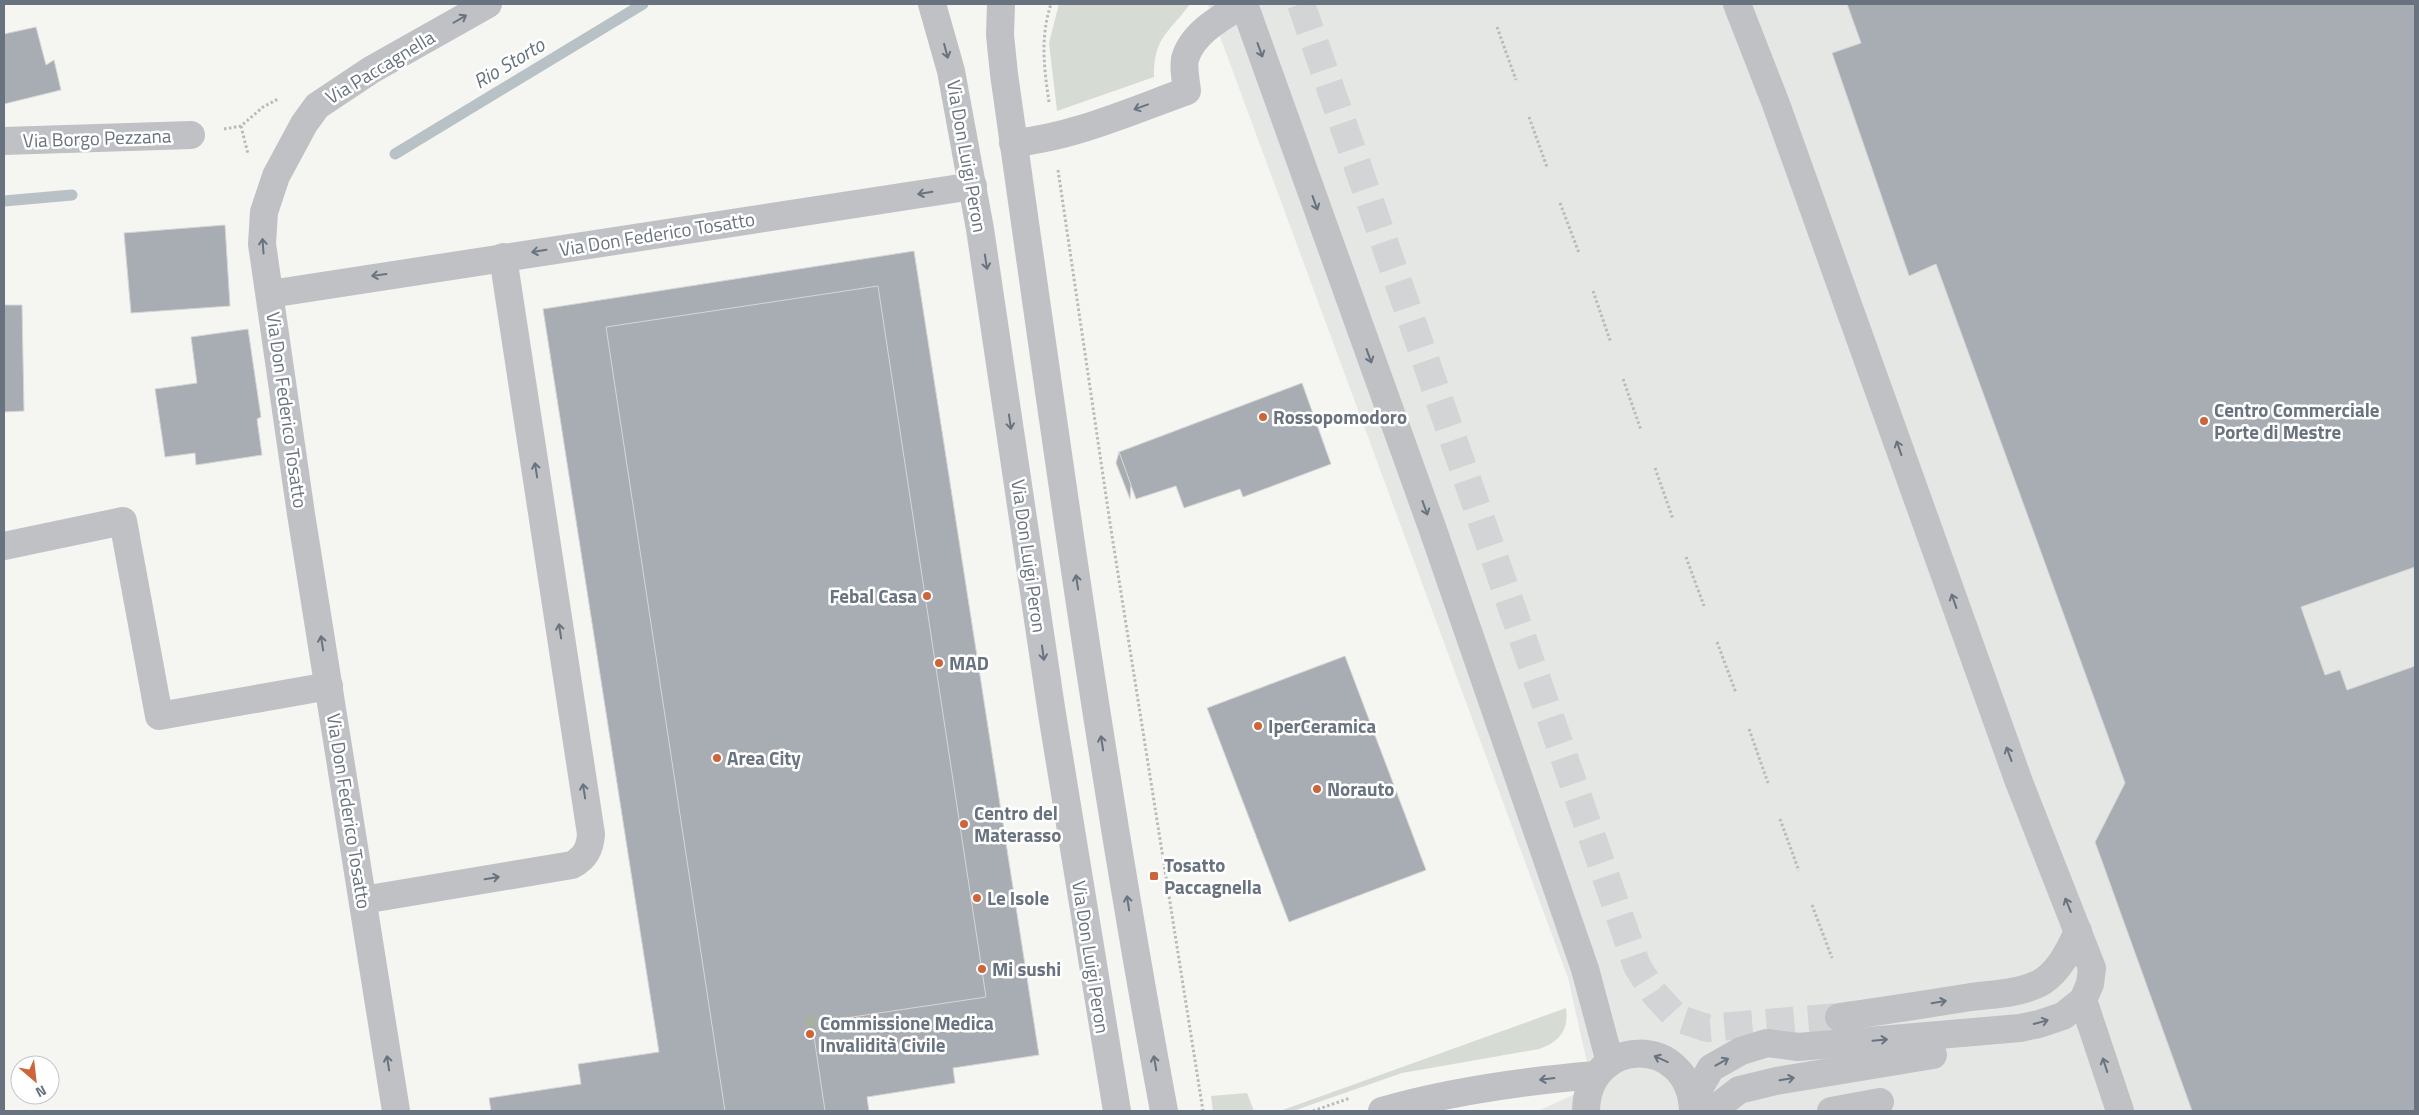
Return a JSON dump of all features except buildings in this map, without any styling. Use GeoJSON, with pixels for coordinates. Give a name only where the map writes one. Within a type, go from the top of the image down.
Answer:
{"type":"FeatureCollection","features":[{"type":"Feature","properties":{"kind":"street","name":"Via Paccagnella"},"geometry":{"type":"LineString","coordinates":[[270,294],[262,244],[264,212],[276,176],[304,124],[313,112],[343,87],[488,4]]}},
{"type":"Feature","properties":{"kind":"street","name":"Via Don Luigi Peron"},"geometry":{"type":"LineString","coordinates":[[932,4],[951,71],[973,186],[1052,714],[1117,1111]]}},
{"type":"Feature","properties":{"kind":"street"},"geometry":{"type":"LineString","coordinates":[[1001,4],[1000,35],[1013,143],[1087,646],[1164,1111]]}},
{"type":"Feature","properties":{"kind":"street"},"geometry":{"type":"LineString","coordinates":[[1013,143],[1054,137],[1187,90],[1184,61],[1195,40],[1219,19],[1244,4],[1433,530],[1587,974],[1603,1068],[1589,1087],[1586,1111]]}},
{"type":"Feature","properties":{"kind":"street"},"geometry":{"type":"LineString","coordinates":[[1699,1107],[1711,1068],[1741,1051],[1767,1042],[1798,1046],[2020,1028],[2064,1016],[2084,1000],[2090,984],[2092,968],[2019,782],[1776,104],[1737,4]]}},
{"type":"Feature","properties":{"kind":"street","name":"Via Borgo Pezzana"},"geometry":{"type":"LineString","coordinates":[[4,141],[191,135]]}},
{"type":"Feature","properties":{"kind":"street","name":"Via Don Federico Tosatto"},"geometry":{"type":"LineString","coordinates":[[396,1111],[301,514],[270,294],[973,186]]}},
{"type":"Feature","properties":{"kind":"street"},"geometry":{"type":"LineString","coordinates":[[363,900],[572,865],[580,860],[590,844],[591,834],[504,257]]}},
{"type":"Feature","properties":{"kind":"street"},"geometry":{"type":"LineString","coordinates":[[4,546],[123,522],[159,716],[329,686]]}},
{"type":"Feature","properties":{"kind":"street"},"geometry":{"type":"LineString","coordinates":[[1839,1017],[1980,996],[2007,994],[2039,984],[2059,965],[2071,948],[2078,931]]}},
{"type":"Feature","properties":{"kind":"street"},"geometry":{"type":"LineString","coordinates":[[2084,1000],[2120,1111]]}},
{"type":"Feature","properties":{"kind":"street"},"geometry":{"type":"LineString","coordinates":[[1382,1111],[1466,1092],[1603,1068],[1626,1054],[1644,1053],[1662,1058],[1677,1067],[1687,1081],[1699,1107]]}},
{"type":"Feature","properties":{"kind":"street"},"geometry":{"type":"LineString","coordinates":[[1699,1107],[1739,1090],[1767,1083],[1932,1055]]}},
{"type":"Feature","properties":{"kind":"street"},"geometry":{"type":"LineString","coordinates":[[1831,1111],[1880,1102]]}},
{"type":"Feature","properties":{"kind":"path"},"geometry":{"type":"LineString","coordinates":[[1051,4],[1044,24],[1043,64],[1111,532],[1202,1111]]}},
{"type":"Feature","properties":{"kind":"path"},"geometry":{"type":"LineString","coordinates":[[1496,26],[1516,80]]}},
{"type":"Feature","properties":{"kind":"path"},"geometry":{"type":"LineString","coordinates":[[1529,117],[1547,167]]}},
{"type":"Feature","properties":{"kind":"path"},"geometry":{"type":"LineString","coordinates":[[1560,203],[1578,254]]}},
{"type":"Feature","properties":{"kind":"path"},"geometry":{"type":"LineString","coordinates":[[1593,291],[1611,343]]}},
{"type":"Feature","properties":{"kind":"path"},"geometry":{"type":"LineString","coordinates":[[1623,379],[1640,430]]}},
{"type":"Feature","properties":{"kind":"path"},"geometry":{"type":"LineString","coordinates":[[1654,468],[1673,519]]}},
{"type":"Feature","properties":{"kind":"path"},"geometry":{"type":"LineString","coordinates":[[1686,557],[1704,606]]}},
{"type":"Feature","properties":{"kind":"path"},"geometry":{"type":"LineString","coordinates":[[1717,642],[1736,693]]}},
{"type":"Feature","properties":{"kind":"path"},"geometry":{"type":"LineString","coordinates":[[1749,729],[1768,783]]}},
{"type":"Feature","properties":{"kind":"path"},"geometry":{"type":"LineString","coordinates":[[1780,819],[1799,871]]}},
{"type":"Feature","properties":{"kind":"path"},"geometry":{"type":"LineString","coordinates":[[1812,905],[1832,958]]}},
{"type":"Feature","properties":{"kind":"shaded area"},"geometry":{"type":"Polygon","coordinates":[[[1059,4],[1190,4],[1164,36],[1160,44],[1154,64],[1154,77],[1057,111],[1049,43],[1059,4]]]}},
{"type":"Feature","properties":{"kind":"shaded area"},"geometry":{"type":"Polygon","coordinates":[[[1208,4],[2415,4],[2415,1111],[1538,1111],[1575,1094],[1589,1071],[1568,978],[1208,4]]]}},
{"type":"Feature","properties":{"kind":"shaded area"},"geometry":{"type":"Polygon","coordinates":[[[1566,1008],[1566,1023],[1561,1034],[1552,1043],[1539,1049],[1402,1073],[1293,1111],[1280,1111],[1566,1008]]]}},
{"type":"Feature","properties":{"kind":"shaded area"},"geometry":{"type":"Polygon","coordinates":[[[1247,1093],[1254,1111],[1213,1111],[1211,1096],[1247,1093]]]}},
{"type":"Feature","properties":{"kind":"waterway","name":"Rio Storto"},"geometry":{"type":"LineString","coordinates":[[395,154],[643,4]]}},
{"type":"Feature","properties":{"kind":"waterway","name":"Rio Storto"},"geometry":{"type":"LineString","coordinates":[[4,201],[72,195]]}},
{"type":"Feature","properties":{"kind":"tunnel"},"geometry":{"type":"LineString","coordinates":[[1301,4],[1637,966],[1654,993],[1677,1018],[1707,1028],[1839,1017]]}},
{"type":"Feature","properties":{"kind":"place","name":"Rossopomodoro"},"geometry":{"type":"Point","coordinates":[1263,417]}},
{"type":"Feature","properties":{"kind":"place","name":"Centro Commerciale Porte di Mestre"},"geometry":{"type":"Point","coordinates":[2204,421]}},
{"type":"Feature","properties":{"kind":"place","name":"Febal Casa"},"geometry":{"type":"Point","coordinates":[927,596]}},
{"type":"Feature","properties":{"kind":"place","name":"MAD"},"geometry":{"type":"Point","coordinates":[939,663]}},
{"type":"Feature","properties":{"kind":"place","name":"IperCeramica"},"geometry":{"type":"Point","coordinates":[1258,726]}},
{"type":"Feature","properties":{"kind":"place","name":"Area City"},"geometry":{"type":"Point","coordinates":[717,758]}},
{"type":"Feature","properties":{"kind":"place","name":"Norauto"},"geometry":{"type":"Point","coordinates":[1317,789]}},
{"type":"Feature","properties":{"kind":"place","name":"Centro del Materasso"},"geometry":{"type":"Point","coordinates":[964,824]}},
{"type":"Feature","properties":{"kind":"place","name":"Tosatto Paccagnella"},"geometry":{"type":"Point","coordinates":[1154,876]}},
{"type":"Feature","properties":{"kind":"place","name":"Le Isole"},"geometry":{"type":"Point","coordinates":[977,898]}},
{"type":"Feature","properties":{"kind":"place","name":"Mi sushi"},"geometry":{"type":"Point","coordinates":[982,969]}},
{"type":"Feature","properties":{"kind":"place","name":"Commissione Medica Invalidità Civile"},"geometry":{"type":"Point","coordinates":[810,1034]}}]}
